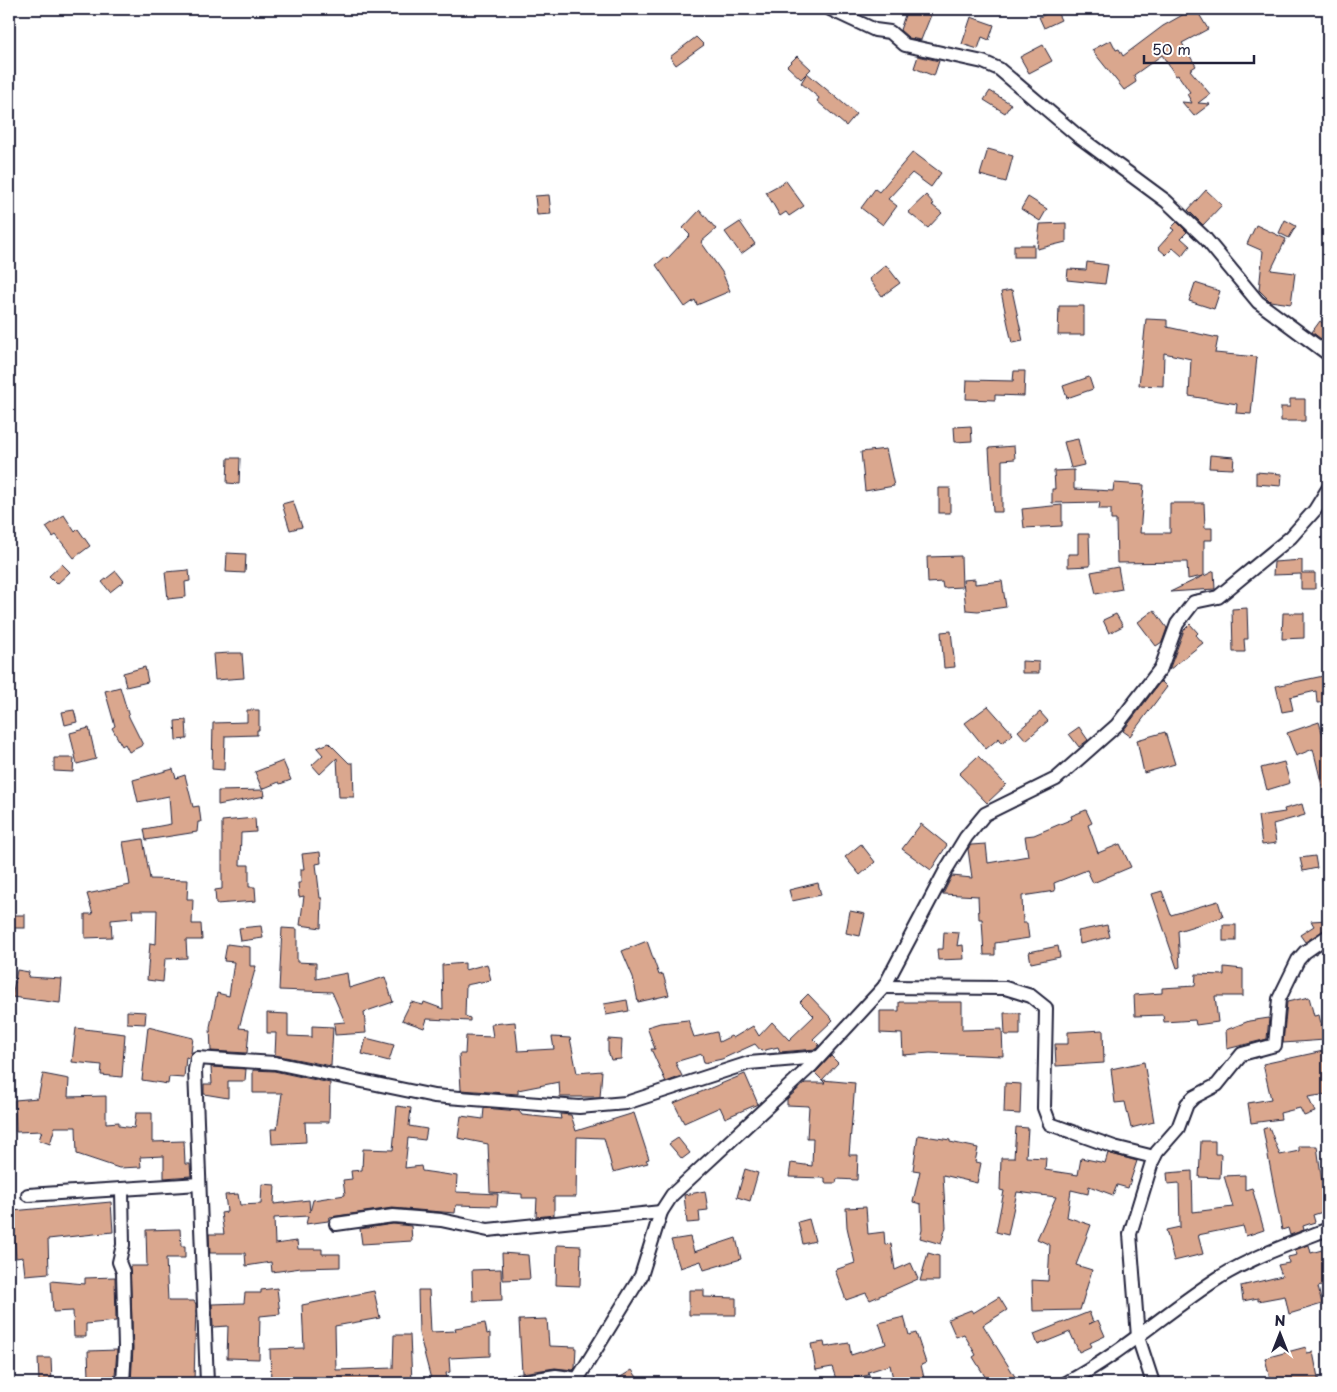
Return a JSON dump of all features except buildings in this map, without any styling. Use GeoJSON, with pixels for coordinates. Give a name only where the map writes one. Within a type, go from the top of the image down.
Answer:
{"type":"FeatureCollection","features":[{"type":"Feature","properties":{"kind":"street"},"geometry":{"type":"LineString","coordinates":[[830,9],[875,30],[890,32],[905,45],[983,62],[999,69],[1078,136],[1166,201],[1205,238],[1258,302],[1328,354]]}},
{"type":"Feature","properties":{"kind":"street"},"geometry":{"type":"LineString","coordinates":[[511,1383],[556,1376],[576,1381],[641,1276],[661,1212],[672,1196],[819,1057],[884,987],[947,868],[966,837],[985,814],[1056,779],[1117,725],[1161,668],[1177,624],[1194,602],[1218,597],[1291,537],[1315,510],[1328,489]]}},
{"type":"Feature","properties":{"kind":"street"},"geometry":{"type":"LineString","coordinates":[[1153,1383],[1138,1337],[1130,1234],[1154,1157],[1178,1128],[1187,1104],[1194,1097],[1218,1085],[1227,1076],[1242,1054],[1275,1045],[1279,999],[1298,960],[1305,952],[1328,936]]}},
{"type":"Feature","properties":{"kind":"street"},"geometry":{"type":"LineString","coordinates":[[884,987],[1004,988],[1031,996],[1046,1008],[1044,1108],[1050,1124],[1114,1147],[1154,1157]]}},
{"type":"Feature","properties":{"kind":"street"},"geometry":{"type":"LineString","coordinates":[[206,1383],[195,1070],[198,1058],[275,1063],[434,1096],[579,1107],[626,1103],[749,1063],[819,1057]]}},
{"type":"Feature","properties":{"kind":"street"},"geometry":{"type":"LineString","coordinates":[[28,1196],[199,1184]]}},
{"type":"Feature","properties":{"kind":"street"},"geometry":{"type":"LineString","coordinates":[[122,1190],[123,1245],[119,1262],[123,1272],[126,1348],[123,1383]]}},
{"type":"Feature","properties":{"kind":"street"},"geometry":{"type":"LineString","coordinates":[[336,1224],[393,1216],[442,1220],[488,1230],[661,1212]]}},
{"type":"Feature","properties":{"kind":"street"},"geometry":{"type":"LineString","coordinates":[[1066,1383],[1098,1366],[1221,1277],[1328,1229]]}}]}
